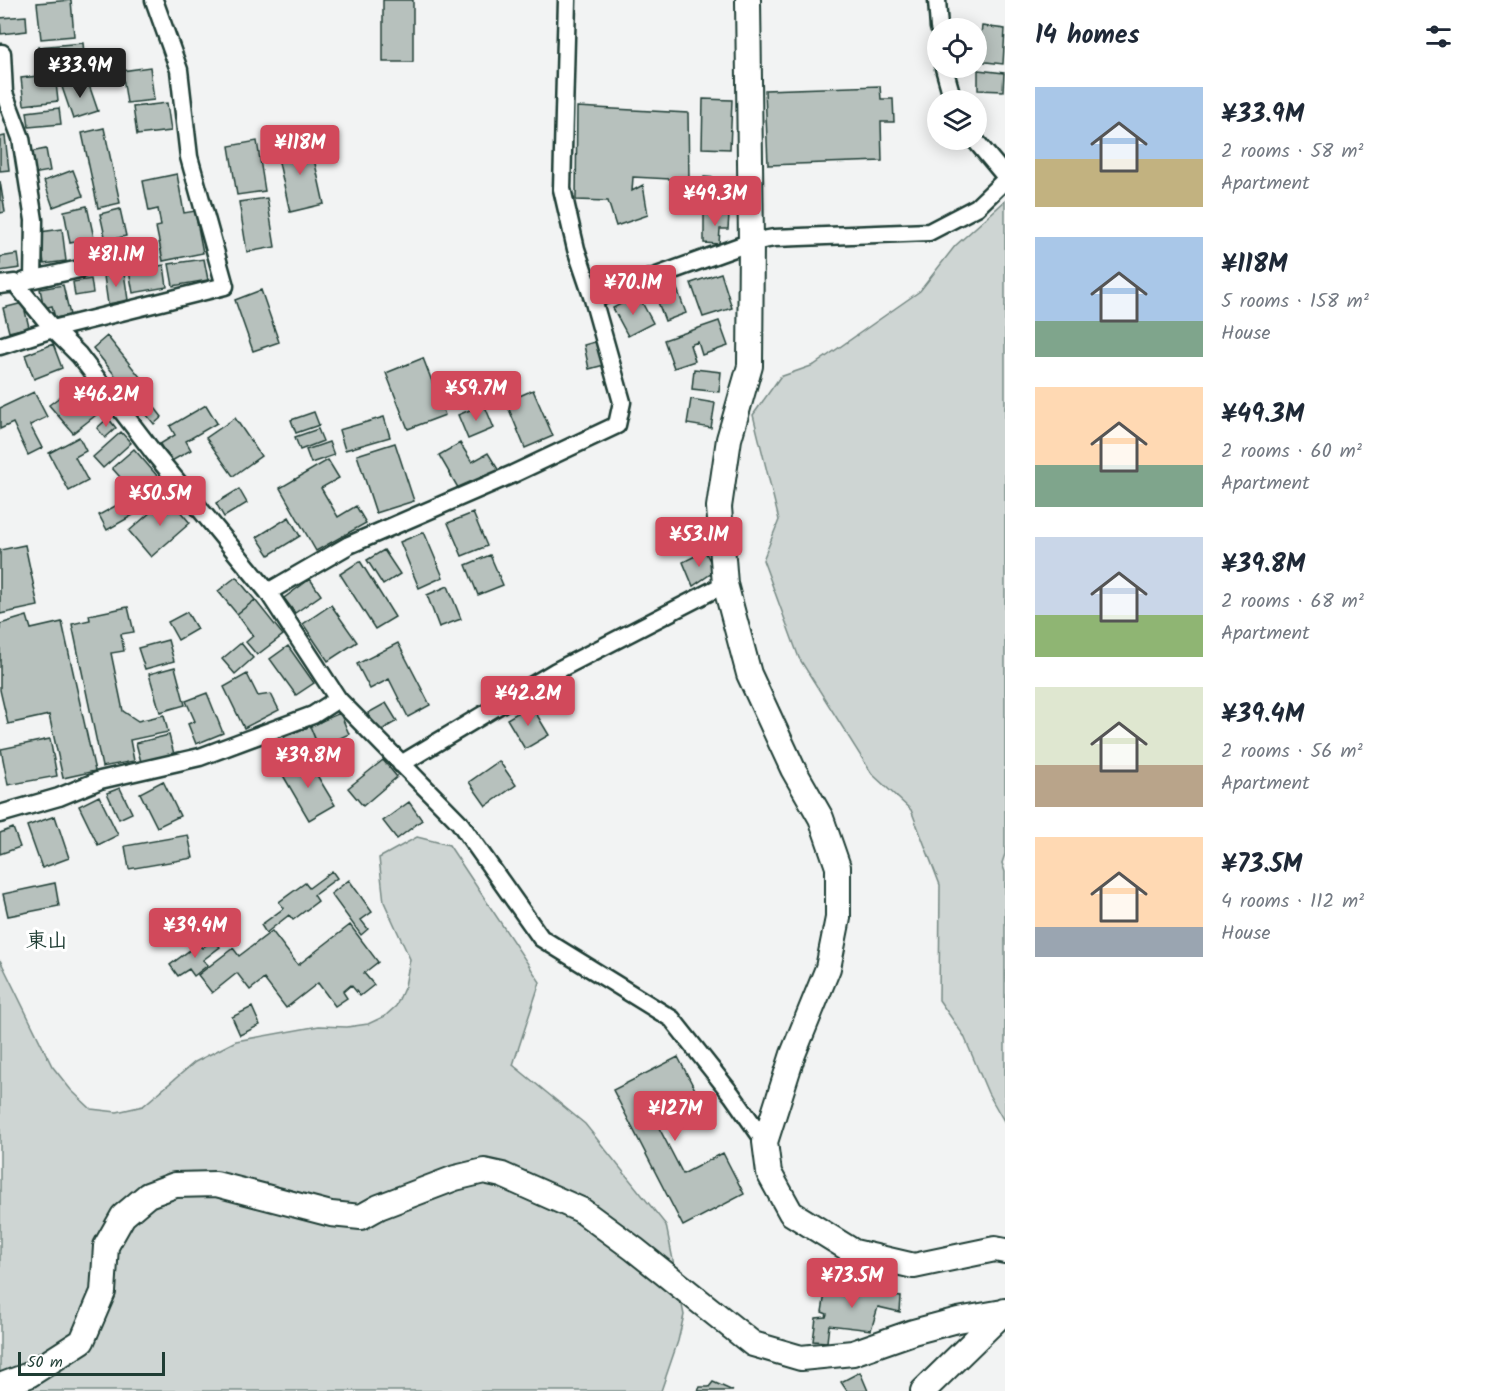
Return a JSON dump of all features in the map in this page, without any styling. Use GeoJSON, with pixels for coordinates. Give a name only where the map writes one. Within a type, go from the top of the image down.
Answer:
{"type":"FeatureCollection","features":[{"type":"Feature","properties":{"kind":"street"},"geometry":{"type":"LineString","coordinates":[[0,346],[53,329],[225,286],[189,157],[179,70],[154,0]]}},
{"type":"Feature","properties":{"kind":"street"},"geometry":{"type":"LineString","coordinates":[[268,592],[349,545],[513,474],[617,425],[622,402],[593,299],[576,249],[562,189],[567,0]]}},
{"type":"Feature","properties":{"kind":"street"},"geometry":{"type":"LineString","coordinates":[[748,0],[750,366],[729,439],[719,507],[725,584],[749,674],[793,769],[820,818],[838,867],[838,918],[828,968],[793,1054],[765,1142],[769,1173],[791,1213],[854,1252],[914,1266],[995,1249],[1005,1251]]}},
{"type":"Feature","properties":{"kind":"street"},"geometry":{"type":"LineString","coordinates":[[937,0],[938,18]]}},
{"type":"Feature","properties":{"kind":"street"},"geometry":{"type":"LineString","coordinates":[[0,53],[2,53],[4,93],[21,138],[34,220],[33,279]]}},
{"type":"Feature","properties":{"kind":"street"},"geometry":{"type":"LineString","coordinates":[[983,150],[1005,176]]}},
{"type":"Feature","properties":{"kind":"street"},"geometry":{"type":"LineString","coordinates":[[593,299],[751,242],[774,238],[929,232],[977,207],[1005,180]]}},
{"type":"Feature","properties":{"kind":"street"},"geometry":{"type":"LineString","coordinates":[[7,284],[147,254]]}},
{"type":"Feature","properties":{"kind":"street"},"geometry":{"type":"LineString","coordinates":[[7,284],[79,355],[153,452],[268,592],[338,699],[459,822],[541,938],[672,1019],[732,1095],[765,1142]]}},
{"type":"Feature","properties":{"kind":"street"},"geometry":{"type":"LineString","coordinates":[[401,764],[556,671],[725,584]]}},
{"type":"Feature","properties":{"kind":"street"},"geometry":{"type":"LineString","coordinates":[[0,814],[59,796],[100,780],[200,757],[313,715],[338,699]]}},
{"type":"Feature","properties":{"kind":"street"},"geometry":{"type":"LineString","coordinates":[[0,1386],[29,1375],[82,1341],[104,1292],[106,1246],[123,1216],[148,1195],[175,1185],[216,1184],[331,1214],[361,1217],[379,1207],[455,1178],[484,1171],[502,1175],[581,1210],[634,1249],[753,1344],[801,1358],[854,1353],[913,1332],[1004,1311]]}},
{"type":"Feature","properties":{"kind":"street"},"geometry":{"type":"LineString","coordinates":[[923,1391],[1004,1311]]}},
{"type":"Feature","properties":{"kind":"shaded area"},"geometry":{"type":"Polygon","coordinates":[[[1005,201],[1005,854],[1002,863],[1005,872],[1005,1123],[988,1093],[964,1036],[939,1000],[940,885],[911,810],[872,774],[799,658],[763,560],[779,520],[753,415],[780,377],[814,365],[920,291],[955,246],[1005,201]]]}},
{"type":"Feature","properties":{"kind":"shaded area"},"geometry":{"type":"Polygon","coordinates":[[[417,837],[449,845],[540,982],[513,1065],[585,1124],[666,1225],[684,1315],[661,1391],[0,1391],[0,960],[52,1066],[71,1090],[91,1109],[117,1112],[143,1106],[195,1062],[236,1041],[319,1026],[347,1027],[368,1024],[385,1016],[396,1006],[405,986],[410,959],[384,902],[379,858],[417,837]]]}},
{"type":"Feature","properties":{"kind":"building"},"geometry":{"type":"Polygon","coordinates":[[[71,0],[74,36],[41,39],[37,3],[71,0]]]}},
{"type":"Feature","properties":{"kind":"building"},"geometry":{"type":"Polygon","coordinates":[[[383,0],[413,0],[413,62],[383,62],[383,0]]]}},
{"type":"Feature","properties":{"kind":"building"},"geometry":{"type":"Polygon","coordinates":[[[26,16],[27,31],[1,34],[0,18],[26,16]]]}},
{"type":"Feature","properties":{"kind":"building"},"geometry":{"type":"Polygon","coordinates":[[[987,27],[1005,29],[1003,64],[987,62],[987,27]]]}},
{"type":"Feature","properties":{"kind":"building"},"geometry":{"type":"Polygon","coordinates":[[[83,43],[85,65],[41,70],[38,47],[83,43]]]}},
{"type":"Feature","properties":{"kind":"building"},"geometry":{"type":"Polygon","coordinates":[[[150,67],[154,100],[127,103],[122,71],[150,67]]]}},
{"type":"Feature","properties":{"kind":"building"},"geometry":{"type":"Polygon","coordinates":[[[987,71],[1004,73],[1003,91],[978,90],[978,78],[987,78],[987,71]]]}},
{"type":"Feature","properties":{"kind":"building"},"geometry":{"type":"Polygon","coordinates":[[[55,74],[58,101],[24,105],[21,78],[55,74]]]}},
{"type":"Feature","properties":{"kind":"building"},"geometry":{"type":"Polygon","coordinates":[[[87,79],[98,111],[73,119],[62,87],[87,79]]]}},
{"type":"Feature","properties":{"kind":"building"},"geometry":{"type":"Polygon","coordinates":[[[880,86],[881,99],[893,99],[894,122],[881,122],[882,161],[768,165],[765,90],[880,86]]]}},
{"type":"Feature","properties":{"kind":"building"},"geometry":{"type":"Polygon","coordinates":[[[703,99],[732,100],[730,149],[702,148],[703,99]]]}},
{"type":"Feature","properties":{"kind":"building"},"geometry":{"type":"Polygon","coordinates":[[[167,103],[171,131],[137,135],[133,107],[167,103]]]}},
{"type":"Feature","properties":{"kind":"building"},"geometry":{"type":"Polygon","coordinates":[[[577,107],[688,113],[689,180],[633,177],[632,191],[643,185],[648,215],[616,226],[608,201],[576,200],[577,107]]]}},
{"type":"Feature","properties":{"kind":"building"},"geometry":{"type":"Polygon","coordinates":[[[59,108],[61,124],[29,127],[27,112],[59,108]]]}},
{"type":"Feature","properties":{"kind":"building"},"geometry":{"type":"Polygon","coordinates":[[[104,128],[120,203],[98,208],[82,133],[104,128]]]}},
{"type":"Feature","properties":{"kind":"building"},"geometry":{"type":"Polygon","coordinates":[[[5,136],[9,170],[0,171],[0,137],[5,136]]]}},
{"type":"Feature","properties":{"kind":"building"},"geometry":{"type":"Polygon","coordinates":[[[257,141],[265,191],[237,195],[229,146],[257,141]]]}},
{"type":"Feature","properties":{"kind":"building"},"geometry":{"type":"Polygon","coordinates":[[[310,141],[324,204],[290,212],[276,149],[310,141]]]}},
{"type":"Feature","properties":{"kind":"building"},"geometry":{"type":"Polygon","coordinates":[[[46,149],[50,171],[33,174],[30,152],[46,149]]]}},
{"type":"Feature","properties":{"kind":"building"},"geometry":{"type":"Polygon","coordinates":[[[73,170],[83,196],[53,207],[44,181],[73,170]]]}},
{"type":"Feature","properties":{"kind":"building"},"geometry":{"type":"Polygon","coordinates":[[[177,174],[184,213],[195,211],[203,253],[163,261],[156,227],[161,226],[158,209],[149,211],[143,181],[177,174]]]}},
{"type":"Feature","properties":{"kind":"building"},"geometry":{"type":"Polygon","coordinates":[[[704,177],[728,179],[726,204],[703,202],[704,177]]]}},
{"type":"Feature","properties":{"kind":"building"},"geometry":{"type":"Polygon","coordinates":[[[0,181],[5,212],[0,213],[0,181]]]}},
{"type":"Feature","properties":{"kind":"building"},"geometry":{"type":"Polygon","coordinates":[[[267,198],[275,247],[247,252],[239,202],[267,198]]]}},
{"type":"Feature","properties":{"kind":"building"},"geometry":{"type":"Polygon","coordinates":[[[87,206],[94,238],[70,243],[64,211],[87,206]]]}},
{"type":"Feature","properties":{"kind":"building"},"geometry":{"type":"Polygon","coordinates":[[[120,209],[126,236],[106,241],[100,214],[120,209]]]}},
{"type":"Feature","properties":{"kind":"building"},"geometry":{"type":"Polygon","coordinates":[[[704,213],[729,214],[728,229],[720,229],[719,244],[704,243],[704,213]]]}},
{"type":"Feature","properties":{"kind":"building"},"geometry":{"type":"Polygon","coordinates":[[[62,229],[66,261],[44,264],[40,232],[62,229]]]}},
{"type":"Feature","properties":{"kind":"building"},"geometry":{"type":"Polygon","coordinates":[[[18,254],[20,268],[0,271],[0,257],[18,254]]]}},
{"type":"Feature","properties":{"kind":"building"},"geometry":{"type":"Polygon","coordinates":[[[204,259],[208,280],[173,286],[169,264],[204,259]]]}},
{"type":"Feature","properties":{"kind":"building"},"geometry":{"type":"Polygon","coordinates":[[[164,265],[167,287],[133,293],[129,271],[164,265]]]}},
{"type":"Feature","properties":{"kind":"building"},"geometry":{"type":"Polygon","coordinates":[[[124,273],[128,300],[108,304],[104,276],[124,273]]]}},
{"type":"Feature","properties":{"kind":"building"},"geometry":{"type":"Polygon","coordinates":[[[721,273],[732,308],[703,317],[691,283],[721,273]]]}},
{"type":"Feature","properties":{"kind":"building"},"geometry":{"type":"Polygon","coordinates":[[[91,279],[93,293],[75,296],[73,282],[91,279]]]}},
{"type":"Feature","properties":{"kind":"building"},"geometry":{"type":"Polygon","coordinates":[[[63,285],[70,315],[55,318],[52,306],[44,308],[40,289],[63,285]]]}},
{"type":"Feature","properties":{"kind":"building"},"geometry":{"type":"Polygon","coordinates":[[[676,286],[686,313],[665,321],[655,294],[676,286]]]}},
{"type":"Feature","properties":{"kind":"building"},"geometry":{"type":"Polygon","coordinates":[[[261,290],[279,342],[253,351],[235,300],[261,290]]]}},
{"type":"Feature","properties":{"kind":"building"},"geometry":{"type":"Polygon","coordinates":[[[638,295],[653,323],[628,336],[613,308],[638,295]]]}},
{"type":"Feature","properties":{"kind":"building"},"geometry":{"type":"Polygon","coordinates":[[[23,303],[29,327],[9,332],[3,308],[23,303]]]}},
{"type":"Feature","properties":{"kind":"building"},"geometry":{"type":"Polygon","coordinates":[[[719,321],[728,346],[702,355],[698,342],[690,345],[695,361],[674,368],[664,340],[719,321]]]}},
{"type":"Feature","properties":{"kind":"building"},"geometry":{"type":"Polygon","coordinates":[[[107,336],[149,388],[145,395],[162,417],[154,424],[93,348],[107,336]]]}},
{"type":"Feature","properties":{"kind":"building"},"geometry":{"type":"Polygon","coordinates":[[[602,340],[608,364],[589,369],[584,345],[602,340]]]}},
{"type":"Feature","properties":{"kind":"building"},"geometry":{"type":"Polygon","coordinates":[[[53,344],[62,368],[34,379],[25,355],[53,344]]]}},
{"type":"Feature","properties":{"kind":"building"},"geometry":{"type":"Polygon","coordinates":[[[423,358],[445,415],[408,429],[386,373],[423,358]]]}},
{"type":"Feature","properties":{"kind":"building"},"geometry":{"type":"Polygon","coordinates":[[[694,369],[721,372],[719,392],[692,389],[694,369]]]}},
{"type":"Feature","properties":{"kind":"building"},"geometry":{"type":"Polygon","coordinates":[[[77,384],[100,412],[73,433],[49,405],[77,384]]]}},
{"type":"Feature","properties":{"kind":"building"},"geometry":{"type":"Polygon","coordinates":[[[533,390],[553,436],[525,448],[506,402],[533,390]]]}},
{"type":"Feature","properties":{"kind":"building"},"geometry":{"type":"Polygon","coordinates":[[[34,392],[47,417],[30,425],[42,448],[28,455],[13,423],[0,429],[0,408],[34,392]]]}},
{"type":"Feature","properties":{"kind":"building"},"geometry":{"type":"Polygon","coordinates":[[[691,399],[715,403],[711,428],[687,424],[691,399]]]}},
{"type":"Feature","properties":{"kind":"building"},"geometry":{"type":"Polygon","coordinates":[[[484,404],[494,428],[468,439],[458,415],[484,404]]]}},
{"type":"Feature","properties":{"kind":"building"},"geometry":{"type":"Polygon","coordinates":[[[206,405],[217,423],[186,441],[191,450],[170,462],[160,444],[175,435],[170,426],[206,405]]]}},
{"type":"Feature","properties":{"kind":"building"},"geometry":{"type":"Polygon","coordinates":[[[314,412],[319,425],[296,433],[291,420],[314,412]]]}},
{"type":"Feature","properties":{"kind":"building"},"geometry":{"type":"Polygon","coordinates":[[[384,417],[390,437],[345,450],[339,430],[384,417]]]}},
{"type":"Feature","properties":{"kind":"building"},"geometry":{"type":"Polygon","coordinates":[[[108,418],[116,428],[105,438],[97,428],[108,418]]]}},
{"type":"Feature","properties":{"kind":"building"},"geometry":{"type":"Polygon","coordinates":[[[235,418],[261,456],[233,476],[206,438],[235,418]]]}},
{"type":"Feature","properties":{"kind":"building"},"geometry":{"type":"Polygon","coordinates":[[[318,429],[323,441],[300,450],[295,437],[318,429]]]}},
{"type":"Feature","properties":{"kind":"building"},"geometry":{"type":"Polygon","coordinates":[[[121,432],[131,443],[103,468],[93,457],[121,432]]]}},
{"type":"Feature","properties":{"kind":"building"},"geometry":{"type":"Polygon","coordinates":[[[79,437],[86,451],[75,457],[88,481],[69,491],[49,453],[79,437]]]}},
{"type":"Feature","properties":{"kind":"building"},"geometry":{"type":"Polygon","coordinates":[[[329,442],[334,455],[311,463],[306,450],[329,442]]]}},
{"type":"Feature","properties":{"kind":"building"},"geometry":{"type":"Polygon","coordinates":[[[395,443],[414,501],[376,513],[357,455],[395,443]]]}},
{"type":"Feature","properties":{"kind":"building"},"geometry":{"type":"Polygon","coordinates":[[[460,443],[472,462],[488,453],[499,471],[461,493],[439,455],[460,443]]]}},
{"type":"Feature","properties":{"kind":"building"},"geometry":{"type":"Polygon","coordinates":[[[134,449],[165,485],[144,504],[112,468],[134,449]]]}},
{"type":"Feature","properties":{"kind":"building"},"geometry":{"type":"Polygon","coordinates":[[[328,460],[339,478],[321,488],[338,517],[356,506],[366,523],[316,551],[280,488],[328,460]]]}},
{"type":"Feature","properties":{"kind":"building"},"geometry":{"type":"Polygon","coordinates":[[[239,489],[247,503],[224,517],[216,503],[239,489]]]}},
{"type":"Feature","properties":{"kind":"building"},"geometry":{"type":"Polygon","coordinates":[[[168,497],[190,523],[151,557],[129,531],[168,497]]]}},
{"type":"Feature","properties":{"kind":"building"},"geometry":{"type":"Polygon","coordinates":[[[126,500],[135,514],[107,530],[99,515],[126,500]]]}},
{"type":"Feature","properties":{"kind":"building"},"geometry":{"type":"Polygon","coordinates":[[[473,513],[487,546],[462,556],[448,523],[473,513]]]}},
{"type":"Feature","properties":{"kind":"building"},"geometry":{"type":"Polygon","coordinates":[[[289,517],[300,536],[269,555],[257,537],[289,517]]]}},
{"type":"Feature","properties":{"kind":"building"},"geometry":{"type":"Polygon","coordinates":[[[424,532],[443,577],[419,588],[400,542],[424,532]]]}},
{"type":"Feature","properties":{"kind":"building"},"geometry":{"type":"Polygon","coordinates":[[[25,545],[38,606],[0,614],[0,550],[25,545]]]}},
{"type":"Feature","properties":{"kind":"building"},"geometry":{"type":"Polygon","coordinates":[[[384,550],[400,574],[383,585],[367,560],[384,550]]]}},
{"type":"Feature","properties":{"kind":"building"},"geometry":{"type":"Polygon","coordinates":[[[705,551],[715,571],[693,586],[683,562],[705,551]]]}},
{"type":"Feature","properties":{"kind":"building"},"geometry":{"type":"Polygon","coordinates":[[[490,555],[503,585],[478,595],[466,565],[490,555]]]}},
{"type":"Feature","properties":{"kind":"building"},"geometry":{"type":"Polygon","coordinates":[[[360,561],[395,617],[375,629],[340,574],[360,561]]]}},
{"type":"Feature","properties":{"kind":"building"},"geometry":{"type":"Polygon","coordinates":[[[236,577],[255,600],[237,614],[218,591],[236,577]]]}},
{"type":"Feature","properties":{"kind":"building"},"geometry":{"type":"Polygon","coordinates":[[[310,579],[321,595],[295,613],[284,598],[310,579]]]}},
{"type":"Feature","properties":{"kind":"building"},"geometry":{"type":"Polygon","coordinates":[[[448,586],[461,619],[439,627],[427,595],[448,586]]]}},
{"type":"Feature","properties":{"kind":"building"},"geometry":{"type":"Polygon","coordinates":[[[255,600],[283,635],[257,655],[246,642],[253,636],[237,614],[255,600]]]}},
{"type":"Feature","properties":{"kind":"building"},"geometry":{"type":"Polygon","coordinates":[[[331,605],[357,642],[328,661],[303,624],[331,605]]]}},
{"type":"Feature","properties":{"kind":"building"},"geometry":{"type":"Polygon","coordinates":[[[128,607],[134,632],[121,634],[124,651],[111,653],[123,711],[138,721],[164,715],[168,732],[130,740],[134,761],[102,767],[72,624],[90,620],[89,615],[128,607]]]}},
{"type":"Feature","properties":{"kind":"building"},"geometry":{"type":"Polygon","coordinates":[[[187,612],[197,629],[178,640],[168,622],[187,612]]]}},
{"type":"Feature","properties":{"kind":"building"},"geometry":{"type":"Polygon","coordinates":[[[27,616],[31,629],[62,622],[95,771],[63,778],[49,715],[8,724],[0,690],[0,624],[27,616]]]}},
{"type":"Feature","properties":{"kind":"building"},"geometry":{"type":"Polygon","coordinates":[[[168,640],[174,661],[145,669],[138,648],[168,640]]]}},
{"type":"Feature","properties":{"kind":"building"},"geometry":{"type":"Polygon","coordinates":[[[241,643],[253,658],[235,674],[222,659],[241,643]]]}},
{"type":"Feature","properties":{"kind":"building"},"geometry":{"type":"Polygon","coordinates":[[[398,643],[430,705],[408,717],[389,679],[370,689],[357,664],[398,643]]]}},
{"type":"Feature","properties":{"kind":"building"},"geometry":{"type":"Polygon","coordinates":[[[288,646],[314,683],[296,695],[270,659],[288,646]]]}},
{"type":"Feature","properties":{"kind":"building"},"geometry":{"type":"Polygon","coordinates":[[[175,667],[185,705],[160,712],[149,674],[175,667]]]}},
{"type":"Feature","properties":{"kind":"building"},"geometry":{"type":"Polygon","coordinates":[[[247,674],[258,696],[271,694],[279,710],[244,728],[224,687],[247,674]]]}},
{"type":"Feature","properties":{"kind":"building"},"geometry":{"type":"Polygon","coordinates":[[[207,693],[223,733],[196,744],[188,724],[195,721],[186,701],[207,693]]]}},
{"type":"Feature","properties":{"kind":"building"},"geometry":{"type":"Polygon","coordinates":[[[386,703],[397,721],[378,732],[368,713],[386,703]]]}},
{"type":"Feature","properties":{"kind":"building"},"geometry":{"type":"Polygon","coordinates":[[[531,705],[549,735],[525,749],[507,719],[531,705]]]}},
{"type":"Feature","properties":{"kind":"building"},"geometry":{"type":"Polygon","coordinates":[[[340,713],[349,734],[319,748],[310,726],[340,713]]]}},
{"type":"Feature","properties":{"kind":"building"},"geometry":{"type":"Polygon","coordinates":[[[310,726],[317,744],[292,755],[284,737],[310,726]]]}},
{"type":"Feature","properties":{"kind":"building"},"geometry":{"type":"Polygon","coordinates":[[[169,735],[174,754],[141,762],[136,743],[169,735]]]}},
{"type":"Feature","properties":{"kind":"building"},"geometry":{"type":"Polygon","coordinates":[[[50,739],[57,776],[8,785],[1,749],[50,739]]]}},
{"type":"Feature","properties":{"kind":"building"},"geometry":{"type":"Polygon","coordinates":[[[306,757],[335,805],[309,820],[281,772],[306,757]]]}},
{"type":"Feature","properties":{"kind":"building"},"geometry":{"type":"Polygon","coordinates":[[[383,760],[397,777],[363,806],[348,788],[383,760]]]}},
{"type":"Feature","properties":{"kind":"building"},"geometry":{"type":"Polygon","coordinates":[[[499,761],[516,785],[486,806],[469,782],[499,761]]]}},
{"type":"Feature","properties":{"kind":"building"},"geometry":{"type":"Polygon","coordinates":[[[163,781],[180,816],[157,827],[140,793],[163,781]]]}},
{"type":"Feature","properties":{"kind":"building"},"geometry":{"type":"Polygon","coordinates":[[[120,788],[132,813],[119,819],[107,793],[120,788]]]}},
{"type":"Feature","properties":{"kind":"building"},"geometry":{"type":"Polygon","coordinates":[[[99,796],[118,835],[98,845],[79,806],[99,796]]]}},
{"type":"Feature","properties":{"kind":"building"},"geometry":{"type":"Polygon","coordinates":[[[409,802],[422,820],[397,839],[383,821],[409,802]]]}},
{"type":"Feature","properties":{"kind":"building"},"geometry":{"type":"Polygon","coordinates":[[[55,816],[69,858],[42,868],[27,826],[55,816]]]}},
{"type":"Feature","properties":{"kind":"building"},"geometry":{"type":"Polygon","coordinates":[[[13,828],[20,847],[0,854],[0,833],[13,828]]]}},
{"type":"Feature","properties":{"kind":"building"},"geometry":{"type":"Polygon","coordinates":[[[188,835],[193,858],[129,869],[125,846],[188,835]]]}},
{"type":"Feature","properties":{"kind":"building"},"geometry":{"type":"Polygon","coordinates":[[[332,871],[337,878],[314,895],[318,901],[293,920],[289,915],[266,933],[261,925],[284,908],[279,902],[305,883],[309,888],[332,871]]]}},
{"type":"Feature","properties":{"kind":"building"},"geometry":{"type":"Polygon","coordinates":[[[349,880],[372,912],[361,920],[368,929],[361,935],[331,894],[349,880]]]}},
{"type":"Feature","properties":{"kind":"building"},"geometry":{"type":"Polygon","coordinates":[[[55,883],[59,906],[8,916],[3,894],[55,883]]]}},
{"type":"Feature","properties":{"kind":"building"},"geometry":{"type":"Polygon","coordinates":[[[350,925],[378,962],[364,973],[374,985],[360,996],[351,985],[343,992],[347,998],[335,1006],[318,983],[286,1008],[264,979],[250,990],[237,973],[212,993],[198,975],[233,948],[239,956],[272,931],[298,965],[350,925]]]}},
{"type":"Feature","properties":{"kind":"building"},"geometry":{"type":"Polygon","coordinates":[[[214,939],[220,947],[203,960],[208,965],[194,976],[189,969],[178,976],[170,965],[198,944],[202,948],[214,939]]]}},
{"type":"Feature","properties":{"kind":"building"},"geometry":{"type":"Polygon","coordinates":[[[252,1007],[260,1025],[240,1035],[232,1017],[252,1007]]]}},
{"type":"Feature","properties":{"kind":"building"},"geometry":{"type":"Polygon","coordinates":[[[678,1057],[700,1099],[656,1122],[683,1174],[723,1153],[744,1194],[683,1226],[613,1090],[678,1057]]]}},
{"type":"Feature","properties":{"kind":"building"},"geometry":{"type":"Polygon","coordinates":[[[857,1281],[872,1283],[872,1293],[901,1297],[900,1312],[878,1307],[871,1330],[829,1325],[827,1342],[813,1341],[816,1318],[826,1317],[827,1314],[822,1312],[826,1287],[856,1291],[857,1281]]]}},
{"type":"Feature","properties":{"kind":"building"},"geometry":{"type":"Polygon","coordinates":[[[860,1372],[868,1391],[847,1391],[841,1382],[860,1372]]]}},
{"type":"Feature","properties":{"kind":"building"},"geometry":{"type":"Polygon","coordinates":[[[713,1382],[733,1391],[698,1391],[700,1387],[709,1387],[713,1382]]]}},
{"type":"Feature","properties":{"kind":"district","name":"東山"},"geometry":{"type":"Point","coordinates":[47,940]}}]}
